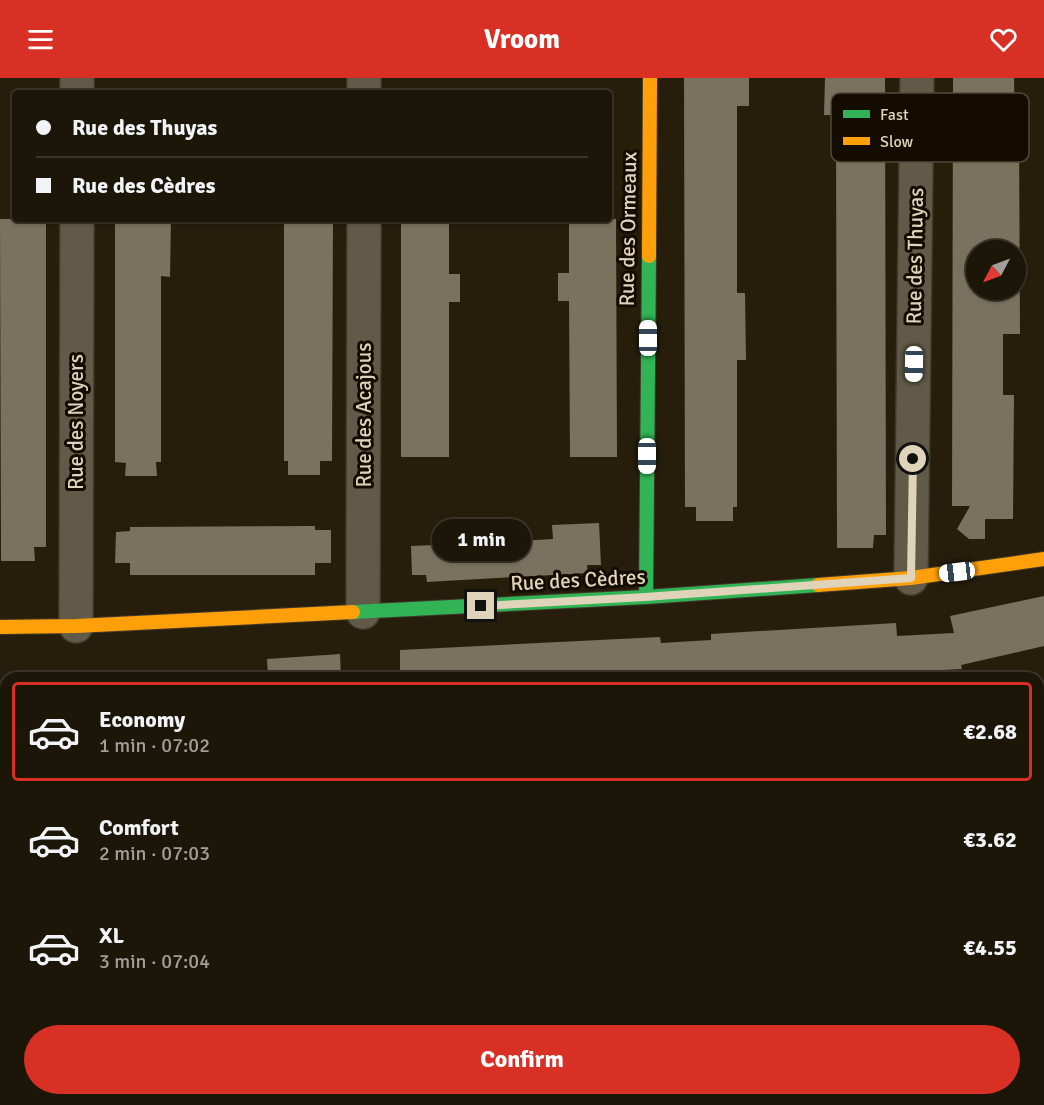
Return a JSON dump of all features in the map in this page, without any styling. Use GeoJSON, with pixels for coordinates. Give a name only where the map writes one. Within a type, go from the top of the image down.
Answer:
{"type":"FeatureCollection","features":[{"type":"Feature","properties":{"kind":"street","name":"Rue des Ormeaux"},"geometry":{"type":"LineString","coordinates":[[645,597],[651,78]]}},
{"type":"Feature","properties":{"kind":"street","name":"Rue des Thuyas"},"geometry":{"type":"LineString","coordinates":[[917,78],[917,93]]}},
{"type":"Feature","properties":{"kind":"street","name":"Rue des Thuyas"},"geometry":{"type":"LineString","coordinates":[[911,578],[916,162]]}},
{"type":"Feature","properties":{"kind":"street","name":"Rue des Noyers"},"geometry":{"type":"LineString","coordinates":[[76,626],[77,222]]}},
{"type":"Feature","properties":{"kind":"street","name":"Rue des Acajous"},"geometry":{"type":"LineString","coordinates":[[363,612],[364,222]]}},
{"type":"Feature","properties":{"kind":"street","name":"Rue des Cèdres"},"geometry":{"type":"LineString","coordinates":[[0,627],[76,626],[645,597],[911,578],[1044,559]]}},
{"type":"Feature","properties":{"kind":"building"},"geometry":{"type":"Polygon","coordinates":[[[684,78],[749,78],[749,106],[737,106],[737,293],[745,293],[746,360],[737,360],[737,507],[733,507],[733,521],[696,521],[696,507],[685,507],[684,78]]]}},
{"type":"Feature","properties":{"kind":"building"},"geometry":{"type":"Polygon","coordinates":[[[825,78],[885,78],[885,93],[831,93],[831,115],[824,115],[825,78]]]}},
{"type":"Feature","properties":{"kind":"building"},"geometry":{"type":"Polygon","coordinates":[[[953,78],[1014,78],[1014,93],[953,93],[953,78]]]}},
{"type":"Feature","properties":{"kind":"building"},"geometry":{"type":"Polygon","coordinates":[[[836,162],[885,162],[886,535],[874,535],[873,548],[837,548],[836,162]]]}},
{"type":"Feature","properties":{"kind":"building"},"geometry":{"type":"Polygon","coordinates":[[[953,162],[1019,162],[1020,240],[966,240],[966,300],[1020,300],[1020,334],[1003,334],[1003,395],[1014,395],[1013,519],[985,519],[985,539],[969,539],[957,529],[970,506],[952,506],[953,162]]]}},
{"type":"Feature","properties":{"kind":"building"},"geometry":{"type":"Polygon","coordinates":[[[0,219],[12,219],[12,222],[46,222],[46,547],[34,547],[35,561],[1,561],[0,219]]]}},
{"type":"Feature","properties":{"kind":"building"},"geometry":{"type":"Polygon","coordinates":[[[612,219],[616,219],[617,457],[570,457],[569,301],[558,301],[558,273],[569,273],[569,222],[612,222],[612,219]]]}},
{"type":"Feature","properties":{"kind":"building"},"geometry":{"type":"Polygon","coordinates":[[[115,222],[171,222],[170,277],[161,276],[161,462],[156,462],[157,476],[125,476],[126,463],[115,462],[115,222]]]}},
{"type":"Feature","properties":{"kind":"building"},"geometry":{"type":"Polygon","coordinates":[[[284,222],[333,222],[332,461],[320,461],[320,475],[288,475],[288,461],[284,461],[284,222]]]}},
{"type":"Feature","properties":{"kind":"building"},"geometry":{"type":"Polygon","coordinates":[[[401,222],[449,222],[449,274],[460,274],[460,302],[449,302],[449,457],[401,457],[401,222]]]}},
{"type":"Feature","properties":{"kind":"building"},"geometry":{"type":"Polygon","coordinates":[[[599,523],[601,565],[587,565],[588,573],[427,582],[426,575],[412,575],[411,546],[458,544],[457,530],[505,528],[505,542],[553,539],[552,525],[599,523]]]}},
{"type":"Feature","properties":{"kind":"building"},"geometry":{"type":"Polygon","coordinates":[[[315,526],[315,530],[331,530],[331,563],[315,563],[315,575],[130,575],[130,563],[115,563],[116,532],[130,531],[130,527],[315,526]]]}},
{"type":"Feature","properties":{"kind":"building"},"geometry":{"type":"Polygon","coordinates":[[[1044,596],[1044,646],[961,665],[962,669],[902,672],[400,672],[400,650],[660,637],[661,643],[711,640],[711,634],[896,623],[897,636],[954,633],[950,616],[1044,596]]]}},
{"type":"Feature","properties":{"kind":"building"},"geometry":{"type":"Polygon","coordinates":[[[340,654],[341,672],[268,672],[267,659],[340,654]]]}},
{"type":"Feature","properties":{"kind":"traffic: fast"},"geometry":{"type":"LineString","coordinates":[[646,597],[649,256]]}},
{"type":"Feature","properties":{"kind":"traffic: fast"},"geometry":{"type":"LineString","coordinates":[[353,612],[646,597],[818,585]]}},
{"type":"Feature","properties":{"kind":"traffic: slow"},"geometry":{"type":"LineString","coordinates":[[649,256],[650,78]]}},
{"type":"Feature","properties":{"kind":"traffic: slow"},"geometry":{"type":"LineString","coordinates":[[818,585],[911,578],[1044,559]]}},
{"type":"Feature","properties":{"kind":"traffic: slow"},"geometry":{"type":"LineString","coordinates":[[0,627],[76,626],[353,612]]}},
{"type":"Feature","properties":{"kind":"route"},"geometry":{"type":"LineString","coordinates":[[481,606],[911,578],[913,459]]}}]}
